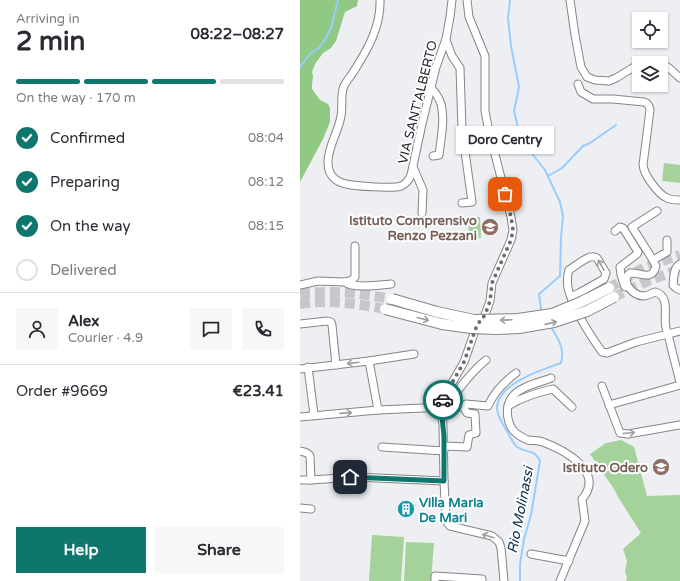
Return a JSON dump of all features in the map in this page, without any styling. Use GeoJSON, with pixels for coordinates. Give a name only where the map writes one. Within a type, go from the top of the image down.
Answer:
{"type":"FeatureCollection","features":[{"type":"Feature","properties":{"kind":"highway"},"geometry":{"type":"LineString","coordinates":[[385,309],[442,324],[496,330],[554,322],[587,311],[611,292],[552,314],[518,319],[474,320],[437,312],[392,299]]}},
{"type":"Feature","properties":{"kind":"street","name":"VIA SANT'ALBERTO"},"geometry":{"type":"LineString","coordinates":[[380,0],[377,25],[370,45],[343,87],[341,118],[328,158],[328,166],[334,179],[340,182],[347,184],[389,187],[397,187],[405,183],[411,175],[436,67],[446,40],[452,0]]}},
{"type":"Feature","properties":{"kind":"street"},"geometry":{"type":"LineString","coordinates":[[467,0],[469,17],[485,56],[486,116],[513,230],[511,240],[492,283],[490,301],[485,315],[477,325],[464,362],[445,395],[441,407],[444,448],[446,521],[450,526],[492,536],[499,542],[501,548],[504,581]]}},
{"type":"Feature","properties":{"kind":"street"},"geometry":{"type":"LineString","coordinates":[[567,18],[570,0]]}},
{"type":"Feature","properties":{"kind":"street"},"geometry":{"type":"LineString","coordinates":[[570,0],[581,67],[587,77],[595,80],[609,81],[632,68]]}},
{"type":"Feature","properties":{"kind":"street"},"geometry":{"type":"LineString","coordinates":[[446,40],[452,56],[460,68],[462,130],[472,202],[462,203]]}},
{"type":"Feature","properties":{"kind":"street"},"geometry":{"type":"LineString","coordinates":[[668,67],[680,78]]}},
{"type":"Feature","properties":{"kind":"street"},"geometry":{"type":"LineString","coordinates":[[578,84],[581,92],[593,99],[613,99],[648,103],[650,110],[643,165],[644,169],[663,195],[668,199],[680,200]]}},
{"type":"Feature","properties":{"kind":"street"},"geometry":{"type":"LineString","coordinates":[[431,88],[441,103],[442,116],[442,131],[438,155],[433,156]]}},
{"type":"Feature","properties":{"kind":"street"},"geometry":{"type":"LineString","coordinates":[[413,166],[423,190],[422,213]]}},
{"type":"Feature","properties":{"kind":"street"},"geometry":{"type":"LineString","coordinates":[[635,294],[628,286],[628,274],[633,272],[641,275],[650,274],[655,268],[655,264],[632,227],[657,211]]}},
{"type":"Feature","properties":{"kind":"street"},"geometry":{"type":"LineString","coordinates":[[609,405],[680,384],[666,327],[665,301],[661,295],[655,292],[642,296],[630,292],[625,286],[620,268],[638,252],[622,227],[615,231]]}},
{"type":"Feature","properties":{"kind":"street"},"geometry":{"type":"LineString","coordinates":[[653,260],[667,252],[667,240]]}},
{"type":"Feature","properties":{"kind":"street"},"geometry":{"type":"LineString","coordinates":[[300,285],[318,281],[345,282],[352,280],[355,277],[355,246]]}},
{"type":"Feature","properties":{"kind":"street"},"geometry":{"type":"LineString","coordinates":[[571,297],[604,279],[606,273],[597,258],[591,257],[569,270],[567,283],[571,297],[576,310],[604,353],[636,342],[680,331]]}},
{"type":"Feature","properties":{"kind":"street"},"geometry":{"type":"LineString","coordinates":[[680,264],[677,265],[675,270],[673,285],[680,290]]}},
{"type":"Feature","properties":{"kind":"street"},"geometry":{"type":"LineString","coordinates":[[345,282],[349,285],[391,284]]}},
{"type":"Feature","properties":{"kind":"street"},"geometry":{"type":"LineString","coordinates":[[300,324],[327,321],[331,322],[336,365]]}},
{"type":"Feature","properties":{"kind":"street"},"geometry":{"type":"LineString","coordinates":[[300,369],[414,354]]}},
{"type":"Feature","properties":{"kind":"street"},"geometry":{"type":"LineString","coordinates":[[300,417],[378,410],[446,407],[453,396],[486,360]]}},
{"type":"Feature","properties":{"kind":"street"},"geometry":{"type":"LineString","coordinates":[[369,361],[378,410]]}},
{"type":"Feature","properties":{"kind":"street"},"geometry":{"type":"LineString","coordinates":[[308,368],[314,415]]}},
{"type":"Feature","properties":{"kind":"street"},"geometry":{"type":"LineString","coordinates":[[382,447],[467,447],[469,435],[476,433],[475,414],[467,413],[464,408],[466,404],[488,406],[492,397],[501,386],[516,374]]}},
{"type":"Feature","properties":{"kind":"street"},"geometry":{"type":"LineString","coordinates":[[551,378],[519,391],[512,398],[508,406],[507,413],[511,426],[516,433],[528,440],[541,441],[567,454],[584,468],[588,477],[589,488],[582,499],[585,520],[562,581]]}},
{"type":"Feature","properties":{"kind":"street"},"geometry":{"type":"LineString","coordinates":[[602,386],[619,432],[622,434],[680,425]]}},
{"type":"Feature","properties":{"kind":"street"},"geometry":{"type":"LineString","coordinates":[[508,406],[532,394],[553,389],[572,407]]}},
{"type":"Feature","properties":{"kind":"street"},"geometry":{"type":"LineString","coordinates":[[300,451],[309,453],[311,480]]}},
{"type":"Feature","properties":{"kind":"street"},"geometry":{"type":"LineString","coordinates":[[300,480],[355,477],[444,481]]}},
{"type":"Feature","properties":{"kind":"street"},"geometry":{"type":"LineString","coordinates":[[300,508],[311,509]]}},
{"type":"Feature","properties":{"kind":"street"},"geometry":{"type":"LineString","coordinates":[[531,554],[569,561]]}},
{"type":"Feature","properties":{"kind":"street"},"geometry":{"type":"LineString","coordinates":[[435,581],[435,576],[482,579],[482,581]]}},
{"type":"Feature","properties":{"kind":"green space"},"geometry":{"type":"Polygon","coordinates":[[[300,0],[358,0],[357,6],[345,12],[336,41],[331,48],[323,53],[315,64],[312,72],[312,89],[320,100],[328,104],[330,108],[330,122],[323,139],[300,182],[300,0]]]}},
{"type":"Feature","properties":{"kind":"green space"},"geometry":{"type":"Polygon","coordinates":[[[664,163],[680,165],[680,183],[662,181],[664,163]]]}},
{"type":"Feature","properties":{"kind":"green space"},"geometry":{"type":"Polygon","coordinates":[[[468,217],[480,217],[481,238],[469,239],[468,217]]]}},
{"type":"Feature","properties":{"kind":"green space"},"geometry":{"type":"Polygon","coordinates":[[[621,440],[634,447],[647,496],[680,495],[680,581],[626,581],[627,578],[625,571],[627,561],[623,549],[641,533],[590,454],[606,443],[621,440]]]}},
{"type":"Feature","properties":{"kind":"green space"},"geometry":{"type":"Polygon","coordinates":[[[372,535],[404,537],[401,581],[369,581],[372,535]]]}},
{"type":"Feature","properties":{"kind":"green space"},"geometry":{"type":"Polygon","coordinates":[[[406,542],[434,543],[431,581],[404,581],[406,542]]]}},
{"type":"Feature","properties":{"kind":"waterway"},"geometry":{"type":"LineString","coordinates":[[300,67],[311,53],[319,48],[324,41],[331,28],[338,0]]}},
{"type":"Feature","properties":{"kind":"waterway","name":"Rio Molinassi"},"geometry":{"type":"LineString","coordinates":[[510,0],[508,18],[511,46],[519,87],[514,111],[519,132],[530,151],[545,170],[560,202],[563,216],[560,276],[539,294],[541,309],[543,312]]}},
{"type":"Feature","properties":{"kind":"waterway"},"geometry":{"type":"LineString","coordinates":[[548,176],[562,168],[583,146],[590,143],[616,125]]}},
{"type":"Feature","properties":{"kind":"waterway","name":"Rio Molinassi"},"geometry":{"type":"LineString","coordinates":[[520,581],[520,564],[524,539],[531,515],[540,461],[536,455],[520,449],[512,441],[500,419],[497,406],[505,391],[513,384],[543,369],[561,363],[561,348],[551,327]]}},
{"type":"Feature","properties":{"kind":"tunnel"},"geometry":{"type":"LineString","coordinates":[[609,288],[645,267],[680,255]]}},
{"type":"Feature","properties":{"kind":"tunnel"},"geometry":{"type":"LineString","coordinates":[[614,297],[650,280],[680,269]]}},
{"type":"Feature","properties":{"kind":"tunnel"},"geometry":{"type":"LineString","coordinates":[[300,294],[335,292],[392,299]]}},
{"type":"Feature","properties":{"kind":"tunnel"},"geometry":{"type":"LineString","coordinates":[[300,304],[332,302],[385,309]]}},
{"type":"Feature","properties":{"kind":"way so far"},"geometry":{"type":"LineString","coordinates":[[443,400],[464,362],[477,325],[485,315],[490,301],[492,283],[511,240],[513,230],[505,194]]}},
{"type":"Feature","properties":{"kind":"place","name":"Doro Centry"},"geometry":{"type":"Point","coordinates":[505,194]}},
{"type":"Feature","properties":{"kind":"place","name":"Istituto Comprensivo Renzo Pezzani"},"geometry":{"type":"Point","coordinates":[490,227]}},
{"type":"Feature","properties":{"kind":"place","name":"Istituto Odero"},"geometry":{"type":"Point","coordinates":[661,467]}},
{"type":"Feature","properties":{"kind":"place","name":"Villa Maria De Mari"},"geometry":{"type":"Point","coordinates":[406,509]}},
{"type":"Feature","properties":{"kind":"route"},"geometry":{"type":"LineString","coordinates":[[350,477],[444,481],[444,436],[441,407],[443,400]]}}]}
